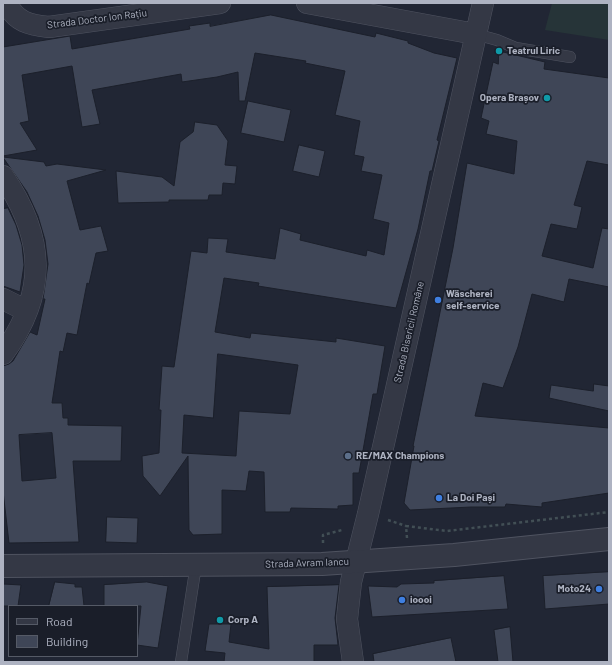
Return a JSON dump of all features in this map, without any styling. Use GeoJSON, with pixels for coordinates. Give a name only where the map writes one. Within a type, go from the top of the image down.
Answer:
{"type":"FeatureCollection","features":[{"type":"Feature","properties":{"kind":"street","name":"Strada Doctor Ion Rațiu"},"geometry":{"type":"LineString","coordinates":[[7,3],[11,11],[22,22],[33,25],[49,26],[220,3]]}},
{"type":"Feature","properties":{"kind":"street"},"geometry":{"type":"LineString","coordinates":[[307,3],[475,34]]}},
{"type":"Feature","properties":{"kind":"street","name":"Strada Bisericii Române"},"geometry":{"type":"LineString","coordinates":[[353,662],[347,619],[355,562],[370,506],[483,3]]}},
{"type":"Feature","properties":{"kind":"street"},"geometry":{"type":"LineString","coordinates":[[3,176],[14,192],[31,229],[35,250],[36,270],[34,288],[27,311],[18,331],[3,354]]}},
{"type":"Feature","properties":{"kind":"street"},"geometry":{"type":"LineString","coordinates":[[3,298],[27,311]]}},
{"type":"Feature","properties":{"kind":"street","name":"Strada Avram Iancu"},"geometry":{"type":"LineString","coordinates":[[3,566],[355,562],[454,555],[609,539]]}},
{"type":"Feature","properties":{"kind":"lane"},"geometry":{"type":"LineString","coordinates":[[475,34],[497,40],[516,48],[570,57]]}},
{"type":"Feature","properties":{"kind":"lane"},"geometry":{"type":"LineString","coordinates":[[182,662],[196,565]]}},
{"type":"Feature","properties":{"kind":"shaded area"},"geometry":{"type":"Polygon","coordinates":[[[552,3],[609,3],[609,40],[545,30],[552,3]]]}},
{"type":"Feature","properties":{"kind":"building"},"geometry":{"type":"Polygon","coordinates":[[[271,15],[375,37],[376,33],[408,41],[408,43],[434,53],[457,58],[437,140],[439,141],[432,171],[430,171],[418,229],[396,308],[258,286],[259,283],[224,278],[215,332],[250,338],[251,333],[336,342],[336,338],[385,346],[377,394],[373,394],[359,473],[353,473],[353,505],[338,506],[338,509],[291,508],[290,512],[265,512],[264,472],[249,471],[246,491],[222,490],[222,534],[193,535],[189,530],[188,456],[160,496],[143,476],[142,456],[159,453],[161,410],[159,410],[162,366],[174,367],[191,251],[207,253],[208,238],[228,239],[226,252],[275,259],[280,228],[301,234],[300,240],[366,256],[367,250],[384,255],[389,223],[373,219],[382,175],[361,171],[364,157],[354,155],[360,121],[335,115],[345,71],[305,63],[306,61],[255,53],[245,101],[239,101],[238,72],[217,77],[182,82],[181,74],[92,90],[100,124],[82,127],[72,66],[22,75],[29,121],[20,123],[37,150],[3,156],[3,47],[70,36],[72,49],[190,29],[189,26],[210,23],[210,26],[271,15]],[[218,354],[213,418],[184,415],[182,453],[236,456],[239,411],[290,414],[298,365],[218,354]]]}},
{"type":"Feature","properties":{"kind":"building"},"geometry":{"type":"Polygon","coordinates":[[[499,51],[545,62],[544,69],[609,78],[609,165],[587,161],[574,205],[582,207],[577,229],[551,224],[542,256],[593,268],[602,228],[609,229],[609,287],[569,279],[564,302],[532,294],[518,347],[503,388],[483,383],[475,416],[609,428],[609,493],[542,503],[542,507],[506,504],[505,507],[410,510],[404,503],[413,446],[453,248],[467,163],[514,174],[517,141],[486,134],[489,121],[481,118],[493,62],[498,64],[499,51]]]}},
{"type":"Feature","properties":{"kind":"building"},"geometry":{"type":"Polygon","coordinates":[[[248,101],[291,110],[284,142],[241,133],[248,101]]]}},
{"type":"Feature","properties":{"kind":"building"},"geometry":{"type":"Polygon","coordinates":[[[195,122],[217,125],[228,141],[225,165],[237,166],[235,184],[223,183],[222,195],[209,195],[208,200],[169,200],[169,202],[118,203],[116,171],[162,177],[174,186],[180,142],[193,132],[195,122]]]}},
{"type":"Feature","properties":{"kind":"building"},"geometry":{"type":"Polygon","coordinates":[[[299,145],[325,151],[319,177],[293,171],[299,145]]]}},
{"type":"Feature","properties":{"kind":"building"},"geometry":{"type":"Polygon","coordinates":[[[3,157],[44,162],[46,166],[57,164],[106,170],[67,181],[80,230],[101,226],[108,251],[96,253],[89,284],[87,283],[77,335],[67,333],[63,352],[60,351],[52,403],[62,403],[63,418],[68,418],[68,425],[122,426],[121,461],[73,461],[79,542],[9,543],[3,491],[3,366],[13,361],[30,332],[37,335],[45,299],[43,299],[48,264],[45,240],[38,216],[27,192],[3,157]],[[52,433],[19,435],[22,481],[56,478],[52,433]]]}},
{"type":"Feature","properties":{"kind":"building"},"geometry":{"type":"Polygon","coordinates":[[[8,208],[16,225],[22,245],[24,265],[20,292],[3,286],[3,209],[8,208]]]}},
{"type":"Feature","properties":{"kind":"building"},"geometry":{"type":"Polygon","coordinates":[[[594,384],[609,386],[609,411],[549,398],[551,385],[593,391],[594,384]]]}},
{"type":"Feature","properties":{"kind":"building"},"geometry":{"type":"Polygon","coordinates":[[[107,517],[138,518],[137,543],[106,542],[107,517]]]}},
{"type":"Feature","properties":{"kind":"building"},"geometry":{"type":"Polygon","coordinates":[[[609,572],[609,604],[545,609],[543,576],[609,572]]]}},
{"type":"Feature","properties":{"kind":"building"},"geometry":{"type":"Polygon","coordinates":[[[504,576],[508,609],[372,617],[368,586],[397,587],[401,584],[434,583],[434,581],[504,576]]]}},
{"type":"Feature","properties":{"kind":"building"},"geometry":{"type":"Polygon","coordinates":[[[55,582],[75,584],[75,587],[82,587],[84,605],[49,605],[55,582]]]}},
{"type":"Feature","properties":{"kind":"building"},"geometry":{"type":"Polygon","coordinates":[[[147,582],[168,586],[158,648],[138,645],[141,606],[104,605],[104,585],[147,582]]]}},
{"type":"Feature","properties":{"kind":"building"},"geometry":{"type":"Polygon","coordinates":[[[3,584],[21,585],[18,605],[3,606],[3,584]]]}},
{"type":"Feature","properties":{"kind":"building"},"geometry":{"type":"Polygon","coordinates":[[[339,585],[335,618],[338,645],[314,645],[314,662],[224,662],[225,653],[205,651],[209,624],[231,624],[229,642],[269,649],[267,587],[339,585]]]}},
{"type":"Feature","properties":{"kind":"building"},"geometry":{"type":"Polygon","coordinates":[[[510,627],[513,662],[498,662],[494,630],[510,627]]]}},
{"type":"Feature","properties":{"kind":"building"},"geometry":{"type":"Polygon","coordinates":[[[451,638],[456,662],[374,662],[373,654],[451,638]]]}},
{"type":"Feature","properties":{"kind":"place","name":"Teatrul Liric"},"geometry":{"type":"Point","coordinates":[499,51]}},
{"type":"Feature","properties":{"kind":"place","name":"Opera Brașov"},"geometry":{"type":"Point","coordinates":[547,98]}},
{"type":"Feature","properties":{"kind":"place","name":"Wäscherei self-service"},"geometry":{"type":"Point","coordinates":[438,300]}},
{"type":"Feature","properties":{"kind":"place","name":"RE/MAX Champions"},"geometry":{"type":"Point","coordinates":[348,456]}},
{"type":"Feature","properties":{"kind":"place","name":"La Doi Pași"},"geometry":{"type":"Point","coordinates":[439,498]}},
{"type":"Feature","properties":{"kind":"place","name":"Moto24"},"geometry":{"type":"Point","coordinates":[599,589]}},
{"type":"Feature","properties":{"kind":"place","name":"ioooi"},"geometry":{"type":"Point","coordinates":[402,600]}},
{"type":"Feature","properties":{"kind":"place","name":"Corp A"},"geometry":{"type":"Point","coordinates":[220,620]}}]}
